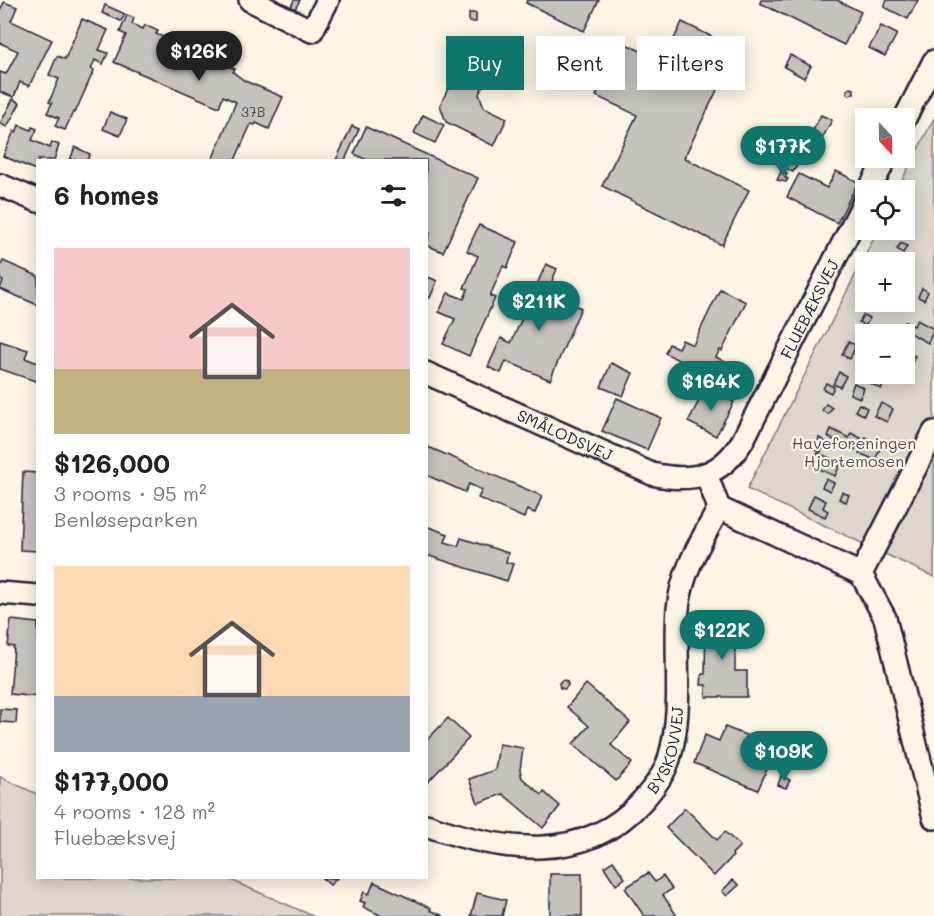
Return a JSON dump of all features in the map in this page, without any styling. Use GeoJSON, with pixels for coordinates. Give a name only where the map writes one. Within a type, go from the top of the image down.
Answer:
{"type":"FeatureCollection","features":[{"type":"Feature","properties":{"kind":"street"},"geometry":{"type":"LineString","coordinates":[[250,0],[312,31],[328,0]]}},
{"type":"Feature","properties":{"kind":"street"},"geometry":{"type":"LineString","coordinates":[[910,108],[934,62]]}},
{"type":"Feature","properties":{"kind":"street"},"geometry":{"type":"LineString","coordinates":[[0,184],[36,200]]}},
{"type":"Feature","properties":{"kind":"street","name":"FLUEBÆKSVEJ"},"geometry":{"type":"LineString","coordinates":[[706,474],[722,466],[734,456],[855,220]]}},
{"type":"Feature","properties":{"kind":"street","name":"SMÅLODSVEJ"},"geometry":{"type":"LineString","coordinates":[[428,374],[652,474],[688,479],[706,474]]}},
{"type":"Feature","properties":{"kind":"street"},"geometry":{"type":"LineString","coordinates":[[861,574],[934,432]]}},
{"type":"Feature","properties":{"kind":"street"},"geometry":{"type":"LineString","coordinates":[[706,474],[718,508],[861,574],[885,618],[934,818]]}},
{"type":"Feature","properties":{"kind":"street","name":"BYSKOVVEJ"},"geometry":{"type":"LineString","coordinates":[[428,826],[463,838],[518,848],[560,846],[591,837],[628,817],[650,793],[669,761],[678,723],[678,608],[688,564],[718,508]]}},
{"type":"Feature","properties":{"kind":"street"},"geometry":{"type":"LineString","coordinates":[[0,593],[36,596]]}},
{"type":"Feature","properties":{"kind":"green space","name":"Haveforeningen Hjortemosen"},"geometry":{"type":"Polygon","coordinates":[[[934,118],[934,577],[747,489],[855,275],[855,312],[915,312],[915,252],[867,252],[873,240],[915,240],[915,180],[902,180],[908,168],[915,168],[915,155],[934,118]]]}},
{"type":"Feature","properties":{"kind":"green space"},"geometry":{"type":"Polygon","coordinates":[[[0,777],[36,794],[36,879],[228,879],[313,916],[0,916],[0,777]]]}},
{"type":"Feature","properties":{"kind":"building"},"geometry":{"type":"Polygon","coordinates":[[[294,0],[300,0],[295,9],[291,7],[294,0]]]}},
{"type":"Feature","properties":{"kind":"building"},"geometry":{"type":"Polygon","coordinates":[[[527,0],[599,0],[584,31],[526,3],[527,0]]]}},
{"type":"Feature","properties":{"kind":"building"},"geometry":{"type":"Polygon","coordinates":[[[761,0],[837,0],[861,12],[844,45],[760,3],[761,0]]]}},
{"type":"Feature","properties":{"kind":"building"},"geometry":{"type":"Polygon","coordinates":[[[887,0],[918,0],[908,19],[884,7],[887,0]]]}},
{"type":"Feature","properties":{"kind":"building"},"geometry":{"type":"Polygon","coordinates":[[[4,2],[17,7],[11,21],[52,40],[29,86],[20,82],[14,97],[0,92],[0,72],[6,74],[18,51],[0,43],[0,11],[4,2]]]}},
{"type":"Feature","properties":{"kind":"building"},"geometry":{"type":"Polygon","coordinates":[[[105,5],[125,14],[121,21],[102,13],[105,5]]]}},
{"type":"Feature","properties":{"kind":"building"},"geometry":{"type":"Polygon","coordinates":[[[469,13],[476,13],[476,22],[469,22],[469,13]]]}},
{"type":"Feature","properties":{"kind":"building"},"geometry":{"type":"Polygon","coordinates":[[[127,15],[134,18],[132,24],[143,29],[145,25],[158,31],[156,34],[235,69],[233,72],[245,81],[283,97],[269,129],[256,123],[251,124],[235,159],[212,159],[236,102],[223,96],[219,107],[114,62],[126,35],[120,32],[127,15]]]}},
{"type":"Feature","properties":{"kind":"building"},"geometry":{"type":"Polygon","coordinates":[[[82,19],[108,30],[99,50],[108,53],[103,64],[95,60],[91,69],[94,70],[65,130],[55,126],[59,118],[47,113],[59,79],[49,75],[57,56],[65,59],[82,19]]]}},
{"type":"Feature","properties":{"kind":"building"},"geometry":{"type":"Polygon","coordinates":[[[682,22],[711,36],[675,36],[682,22]]]}},
{"type":"Feature","properties":{"kind":"building"},"geometry":{"type":"Polygon","coordinates":[[[881,26],[897,34],[885,56],[869,48],[881,26]]]}},
{"type":"Feature","properties":{"kind":"building"},"geometry":{"type":"Polygon","coordinates":[[[625,43],[637,49],[637,90],[717,90],[684,158],[749,190],[722,245],[602,186],[637,115],[596,96],[599,90],[625,90],[625,43]]]}},
{"type":"Feature","properties":{"kind":"building"},"geometry":{"type":"Polygon","coordinates":[[[790,55],[811,66],[804,78],[784,67],[790,55]]]}},
{"type":"Feature","properties":{"kind":"building"},"geometry":{"type":"Polygon","coordinates":[[[854,89],[854,93],[850,95],[847,94],[847,90],[854,89]]]}},
{"type":"Feature","properties":{"kind":"building"},"geometry":{"type":"Polygon","coordinates":[[[448,90],[481,90],[479,94],[484,107],[507,118],[494,146],[446,122],[440,105],[448,90]]]}},
{"type":"Feature","properties":{"kind":"building"},"geometry":{"type":"Polygon","coordinates":[[[13,99],[20,103],[7,127],[0,124],[13,99]]]}},
{"type":"Feature","properties":{"kind":"building"},"geometry":{"type":"Polygon","coordinates":[[[110,112],[127,119],[120,136],[103,129],[110,112]]]}},
{"type":"Feature","properties":{"kind":"building"},"geometry":{"type":"Polygon","coordinates":[[[423,115],[444,125],[435,143],[414,133],[423,115]]]}},
{"type":"Feature","properties":{"kind":"building"},"geometry":{"type":"Polygon","coordinates":[[[821,115],[832,120],[822,139],[811,134],[821,115]]]}},
{"type":"Feature","properties":{"kind":"building"},"geometry":{"type":"Polygon","coordinates":[[[19,125],[31,130],[32,127],[37,129],[32,140],[50,148],[52,142],[59,145],[54,159],[36,159],[36,170],[3,156],[14,131],[16,133],[19,125]]]}},
{"type":"Feature","properties":{"kind":"building"},"geometry":{"type":"Polygon","coordinates":[[[352,126],[359,129],[345,159],[336,159],[352,126]]]}},
{"type":"Feature","properties":{"kind":"building"},"geometry":{"type":"Polygon","coordinates":[[[366,127],[478,178],[443,252],[428,246],[430,233],[428,232],[428,159],[365,159],[354,154],[366,127]]]}},
{"type":"Feature","properties":{"kind":"building"},"geometry":{"type":"Polygon","coordinates":[[[796,129],[809,136],[806,141],[810,143],[793,172],[770,160],[783,134],[791,138],[796,129]]]}},
{"type":"Feature","properties":{"kind":"building"},"geometry":{"type":"Polygon","coordinates":[[[75,147],[90,154],[88,159],[70,159],[75,147]]]}},
{"type":"Feature","properties":{"kind":"building"},"geometry":{"type":"Polygon","coordinates":[[[782,170],[787,173],[786,182],[777,180],[782,170]]]}},
{"type":"Feature","properties":{"kind":"building"},"geometry":{"type":"Polygon","coordinates":[[[836,171],[855,180],[855,188],[837,223],[787,197],[799,174],[827,188],[836,171]]]}},
{"type":"Feature","properties":{"kind":"building"},"geometry":{"type":"Polygon","coordinates":[[[479,225],[518,242],[507,268],[503,266],[490,296],[495,298],[469,356],[443,344],[455,319],[439,312],[448,293],[464,299],[468,289],[464,288],[478,256],[467,251],[479,225]]]}},
{"type":"Feature","properties":{"kind":"building"},"geometry":{"type":"Polygon","coordinates":[[[901,243],[907,246],[904,252],[897,249],[901,243]]]}},
{"type":"Feature","properties":{"kind":"building"},"geometry":{"type":"Polygon","coordinates":[[[3,261],[36,275],[36,304],[0,289],[3,281],[0,280],[0,268],[3,261]]]}},
{"type":"Feature","properties":{"kind":"building"},"geometry":{"type":"Polygon","coordinates":[[[546,264],[557,269],[547,293],[581,308],[550,380],[506,361],[501,373],[488,367],[501,338],[511,343],[546,264]]]}},
{"type":"Feature","properties":{"kind":"building"},"geometry":{"type":"Polygon","coordinates":[[[428,277],[437,281],[430,298],[428,297],[428,277]]]}},
{"type":"Feature","properties":{"kind":"building"},"geometry":{"type":"Polygon","coordinates":[[[922,288],[928,292],[924,300],[918,297],[922,288]]]}},
{"type":"Feature","properties":{"kind":"building"},"geometry":{"type":"Polygon","coordinates":[[[720,289],[746,302],[722,351],[720,350],[716,357],[727,363],[718,381],[665,353],[669,344],[678,348],[682,340],[693,345],[720,289]]]}},
{"type":"Feature","properties":{"kind":"building"},"geometry":{"type":"Polygon","coordinates":[[[863,315],[870,318],[866,324],[859,322],[863,315]]]}},
{"type":"Feature","properties":{"kind":"building"},"geometry":{"type":"Polygon","coordinates":[[[917,320],[934,329],[928,343],[915,336],[917,320]]]}},
{"type":"Feature","properties":{"kind":"building"},"geometry":{"type":"Polygon","coordinates":[[[0,341],[28,350],[25,358],[36,362],[36,381],[0,369],[0,341]]]}},
{"type":"Feature","properties":{"kind":"building"},"geometry":{"type":"Polygon","coordinates":[[[848,342],[855,345],[850,359],[842,355],[848,342]]]}},
{"type":"Feature","properties":{"kind":"building"},"geometry":{"type":"Polygon","coordinates":[[[611,363],[633,373],[623,396],[601,387],[611,363]]]}},
{"type":"Feature","properties":{"kind":"building"},"geometry":{"type":"Polygon","coordinates":[[[839,372],[846,376],[840,387],[833,384],[839,372]]]}},
{"type":"Feature","properties":{"kind":"building"},"geometry":{"type":"Polygon","coordinates":[[[826,383],[834,387],[831,393],[823,389],[826,383]]]}},
{"type":"Feature","properties":{"kind":"building"},"geometry":{"type":"Polygon","coordinates":[[[854,383],[864,388],[860,398],[850,394],[854,383]]]}},
{"type":"Feature","properties":{"kind":"building"},"geometry":{"type":"Polygon","coordinates":[[[871,384],[884,384],[881,389],[871,384]]]}},
{"type":"Feature","properties":{"kind":"building"},"geometry":{"type":"Polygon","coordinates":[[[706,387],[734,402],[716,436],[688,422],[706,387]]]}},
{"type":"Feature","properties":{"kind":"building"},"geometry":{"type":"Polygon","coordinates":[[[617,398],[661,418],[647,450],[602,431],[617,398]]]}},
{"type":"Feature","properties":{"kind":"building"},"geometry":{"type":"Polygon","coordinates":[[[881,403],[893,409],[887,422],[874,416],[881,403]]]}},
{"type":"Feature","properties":{"kind":"building"},"geometry":{"type":"Polygon","coordinates":[[[826,404],[832,408],[828,414],[822,411],[826,404]]]}},
{"type":"Feature","properties":{"kind":"building"},"geometry":{"type":"Polygon","coordinates":[[[859,404],[867,408],[864,415],[855,411],[859,404]]]}},
{"type":"Feature","properties":{"kind":"building"},"geometry":{"type":"Polygon","coordinates":[[[831,429],[849,438],[851,433],[861,438],[855,450],[828,437],[831,429]]]}},
{"type":"Feature","properties":{"kind":"building"},"geometry":{"type":"Polygon","coordinates":[[[866,437],[881,447],[875,460],[859,453],[866,437]]]}},
{"type":"Feature","properties":{"kind":"building"},"geometry":{"type":"Polygon","coordinates":[[[819,438],[826,442],[821,452],[814,449],[819,438]]]}},
{"type":"Feature","properties":{"kind":"building"},"geometry":{"type":"Polygon","coordinates":[[[428,447],[542,496],[535,513],[527,510],[524,518],[478,498],[482,490],[469,484],[465,492],[428,476],[428,447]]]}},
{"type":"Feature","properties":{"kind":"building"},"geometry":{"type":"Polygon","coordinates":[[[818,453],[841,463],[835,476],[812,466],[818,453]]]}},
{"type":"Feature","properties":{"kind":"building"},"geometry":{"type":"Polygon","coordinates":[[[23,472],[36,473],[36,551],[20,550],[23,472]]]}},
{"type":"Feature","properties":{"kind":"building"},"geometry":{"type":"Polygon","coordinates":[[[826,479],[834,483],[830,491],[822,487],[826,479]]]}},
{"type":"Feature","properties":{"kind":"building"},"geometry":{"type":"Polygon","coordinates":[[[842,492],[849,495],[846,502],[839,499],[842,492]]]}},
{"type":"Feature","properties":{"kind":"building"},"geometry":{"type":"Polygon","coordinates":[[[814,495],[826,501],[823,508],[828,511],[825,517],[808,509],[814,495]]]}},
{"type":"Feature","properties":{"kind":"building"},"geometry":{"type":"Polygon","coordinates":[[[428,527],[448,534],[445,542],[458,546],[461,538],[508,553],[506,562],[513,564],[507,581],[428,556],[428,527]]]}},
{"type":"Feature","properties":{"kind":"building"},"geometry":{"type":"Polygon","coordinates":[[[706,617],[735,617],[735,671],[747,671],[747,697],[706,697],[706,685],[701,685],[702,674],[705,674],[706,617]]]}},
{"type":"Feature","properties":{"kind":"building"},"geometry":{"type":"Polygon","coordinates":[[[11,620],[36,623],[36,697],[10,694],[14,647],[8,646],[11,620]]]}},
{"type":"Feature","properties":{"kind":"building"},"geometry":{"type":"Polygon","coordinates":[[[562,680],[567,681],[568,685],[565,689],[560,688],[559,683],[562,680]]]}},
{"type":"Feature","properties":{"kind":"building"},"geometry":{"type":"Polygon","coordinates":[[[586,684],[630,722],[611,745],[632,763],[616,781],[573,744],[589,726],[567,707],[586,684]]]}},
{"type":"Feature","properties":{"kind":"building"},"geometry":{"type":"Polygon","coordinates":[[[0,709],[17,710],[16,723],[0,722],[0,709]]]}},
{"type":"Feature","properties":{"kind":"building"},"geometry":{"type":"Polygon","coordinates":[[[448,718],[469,738],[428,782],[428,739],[448,718]]]}},
{"type":"Feature","properties":{"kind":"building"},"geometry":{"type":"Polygon","coordinates":[[[725,727],[753,738],[747,753],[770,762],[758,790],[694,763],[705,735],[719,741],[725,727]]]}},
{"type":"Feature","properties":{"kind":"building"},"geometry":{"type":"Polygon","coordinates":[[[499,744],[523,748],[520,770],[522,778],[542,795],[544,792],[560,806],[543,828],[503,794],[478,803],[469,779],[495,770],[499,744]]]}},
{"type":"Feature","properties":{"kind":"building"},"geometry":{"type":"Polygon","coordinates":[[[781,776],[790,780],[786,788],[778,785],[781,776]]]}},
{"type":"Feature","properties":{"kind":"building"},"geometry":{"type":"Polygon","coordinates":[[[685,808],[717,840],[725,832],[740,846],[714,876],[666,828],[685,808]]]}},
{"type":"Feature","properties":{"kind":"building"},"geometry":{"type":"Polygon","coordinates":[[[613,861],[625,878],[616,885],[604,867],[613,861]]]}},
{"type":"Feature","properties":{"kind":"building"},"geometry":{"type":"Polygon","coordinates":[[[648,873],[655,882],[663,876],[672,889],[663,895],[677,916],[644,916],[625,888],[648,873]]]}},
{"type":"Feature","properties":{"kind":"building"},"geometry":{"type":"Polygon","coordinates":[[[550,874],[582,874],[582,916],[550,916],[550,874]]]}},
{"type":"Feature","properties":{"kind":"building"},"geometry":{"type":"Polygon","coordinates":[[[323,879],[336,879],[330,885],[323,879]]]}},
{"type":"Feature","properties":{"kind":"building"},"geometry":{"type":"Polygon","coordinates":[[[733,880],[739,885],[727,896],[722,891],[733,880]]]}},
{"type":"Feature","properties":{"kind":"building"},"geometry":{"type":"Polygon","coordinates":[[[374,882],[444,916],[382,916],[363,907],[365,903],[360,901],[364,892],[369,894],[374,882]]]}},
{"type":"Feature","properties":{"kind":"building"},"geometry":{"type":"Polygon","coordinates":[[[477,893],[506,900],[502,916],[471,916],[477,893]]]}}]}
